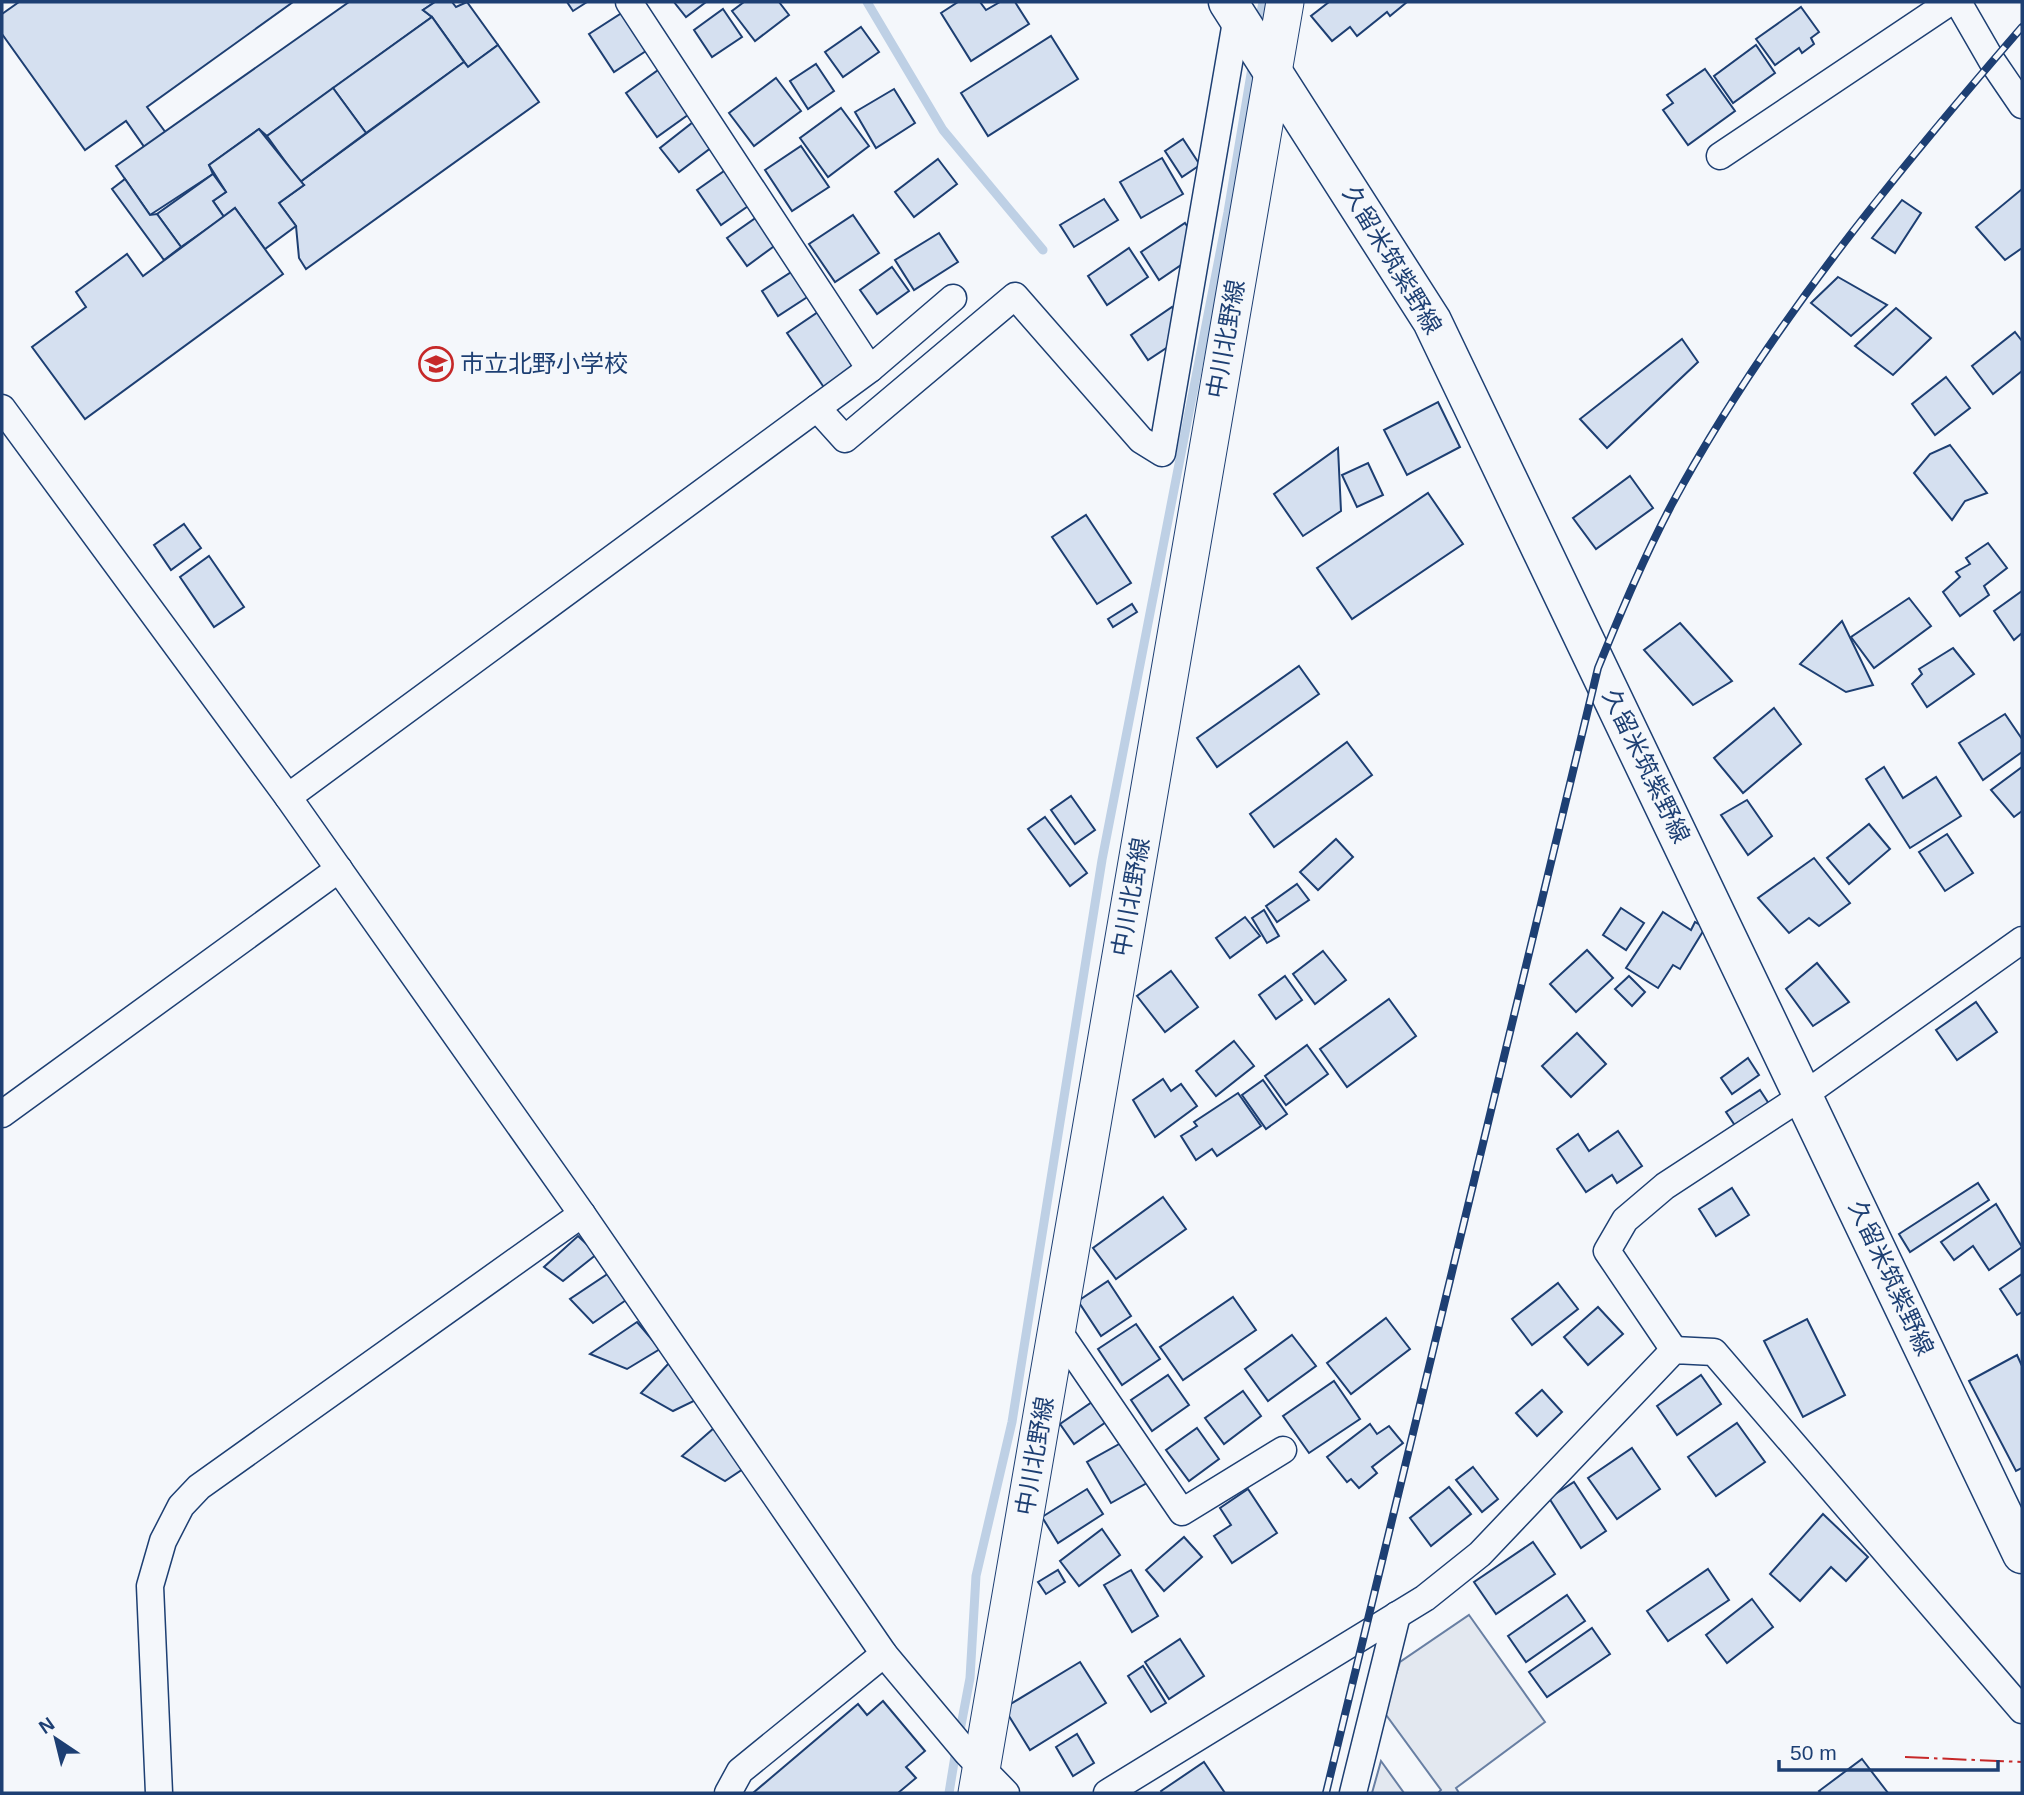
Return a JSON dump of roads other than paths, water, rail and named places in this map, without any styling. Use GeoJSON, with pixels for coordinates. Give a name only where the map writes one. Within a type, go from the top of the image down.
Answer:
{"type":"FeatureCollection","features":[{"type":"Feature","properties":{"kind":"main road","name":"中川北野線"},"geometry":{"type":"LineString","coordinates":[[983,1777],[1057,1329],[1285,2]]}},
{"type":"Feature","properties":{"kind":"main road","name":"久留米筑紫野線"},"geometry":{"type":"LineString","coordinates":[[1237,16],[1432,321],[2022,1554]]}},
{"type":"Feature","properties":{"kind":"street"},"geometry":{"type":"LineString","coordinates":[[629,2],[870,369]]}},
{"type":"Feature","properties":{"kind":"street"},"geometry":{"type":"LineString","coordinates":[[1720,156],[1950,2]]}},
{"type":"Feature","properties":{"kind":"street"},"geometry":{"type":"LineString","coordinates":[[1958,2],[1992,61],[2022,105]]}},
{"type":"Feature","properties":{"kind":"street"},"geometry":{"type":"LineString","coordinates":[[817,408],[845,439],[1015,296],[1141,440],[1162,453],[1237,16]]}},
{"type":"Feature","properties":{"kind":"street"},"geometry":{"type":"LineString","coordinates":[[288,797],[870,369],[953,298]]}},
{"type":"Feature","properties":{"kind":"street"},"geometry":{"type":"LineString","coordinates":[[2,408],[339,869],[582,1214],[884,1654],[983,1777]]}},
{"type":"Feature","properties":{"kind":"street"},"geometry":{"type":"LineString","coordinates":[[2,1114],[339,869]]}},
{"type":"Feature","properties":{"kind":"street"},"geometry":{"type":"LineString","coordinates":[[1674,1350],[1607,1251],[1625,1220],[1665,1186],[1804,1094],[2022,940]]}},
{"type":"Feature","properties":{"kind":"street"},"geometry":{"type":"LineString","coordinates":[[159,1793],[150,1586],[163,1541],[181,1506],[199,1486],[582,1214]]}},
{"type":"Feature","properties":{"kind":"street"},"geometry":{"type":"LineString","coordinates":[[1057,1329],[1182,1512],[1283,1450]]}},
{"type":"Feature","properties":{"kind":"street"},"geometry":{"type":"LineString","coordinates":[[1107,1793],[1424,1598],[1480,1554],[1674,1350],[1714,1352],[2022,1710]]}},
{"type":"Feature","properties":{"kind":"street"},"geometry":{"type":"LineString","coordinates":[[1353,1793],[1397,1615]]}},
{"type":"Feature","properties":{"kind":"street"},"geometry":{"type":"LineString","coordinates":[[728,1793],[740,1771],[884,1654]]}},
{"type":"Feature","properties":{"kind":"waterway"},"geometry":{"type":"LineString","coordinates":[[867,2],[943,130],[1043,250]]}},
{"type":"Feature","properties":{"kind":"waterway"},"geometry":{"type":"LineString","coordinates":[[1258,28],[1263,2]]}},
{"type":"Feature","properties":{"kind":"waterway"},"geometry":{"type":"LineString","coordinates":[[959,1736],[970,1678],[976,1576],[1012,1422],[1102,860],[1228,212],[1253,62]]}},
{"type":"Feature","properties":{"kind":"waterway"},"geometry":{"type":"LineString","coordinates":[[949,1793],[956,1750]]}},
{"type":"Feature","properties":{"kind":"railway"},"geometry":{"type":"LineString","coordinates":[[1326,1793],[1598,668],[1642,564],[1672,504],[1748,377],[1790,316],[1880,197],[2022,27]]}},
{"type":"Feature","properties":{"kind":"place","name":"市立北野小学校"},"geometry":{"type":"Point","coordinates":[436,364]}}]}
